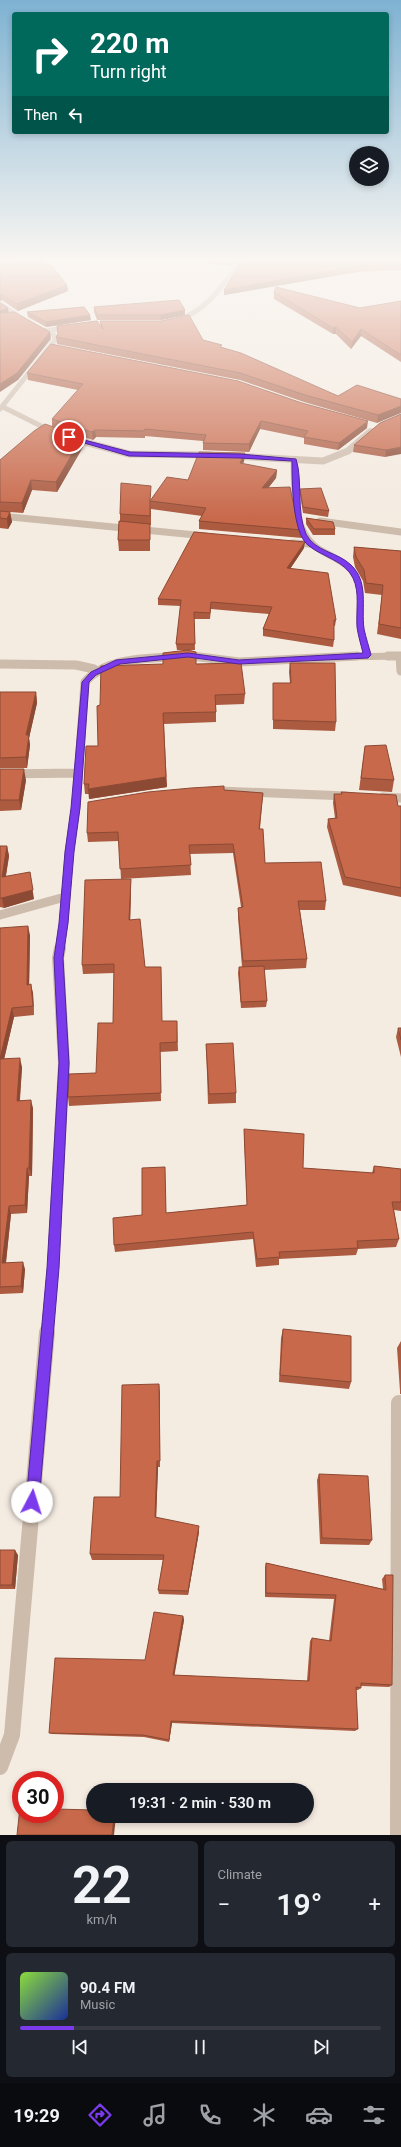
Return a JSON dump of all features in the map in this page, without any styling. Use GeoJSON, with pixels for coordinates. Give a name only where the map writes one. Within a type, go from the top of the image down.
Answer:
{"type":"FeatureCollection","features":[{"type":"Feature","properties":{"kind":"street"},"geometry":{"type":"LineString","coordinates":[[50,348],[2,408],[44,428],[99,447],[129,454],[223,456],[323,461],[348,451],[377,427],[370,425]]}},
{"type":"Feature","properties":{"kind":"street"},"geometry":{"type":"LineString","coordinates":[[294,460],[296,497],[307,519],[303,533],[310,544]]}},
{"type":"Feature","properties":{"kind":"street"},"geometry":{"type":"LineString","coordinates":[[0,516],[217,537]]}},
{"type":"Feature","properties":{"kind":"street"},"geometry":{"type":"LineString","coordinates":[[307,519],[401,532]]}},
{"type":"Feature","properties":{"kind":"street"},"geometry":{"type":"LineString","coordinates":[[287,542],[310,544],[348,566],[356,578],[360,591],[361,628],[368,655]]}},
{"type":"Feature","properties":{"kind":"street"},"geometry":{"type":"LineString","coordinates":[[0,1767],[12,1735],[53,1268],[64,1063],[58,958],[64,923],[65,897],[79,807],[78,773],[85,682],[93,673],[119,662],[188,655],[239,662],[368,655],[400,656],[401,671]]}},
{"type":"Feature","properties":{"kind":"street"},"geometry":{"type":"LineString","coordinates":[[0,664],[76,665],[94,669],[93,673]]}},
{"type":"Feature","properties":{"kind":"street"},"geometry":{"type":"LineString","coordinates":[[0,774],[78,773]]}},
{"type":"Feature","properties":{"kind":"street"},"geometry":{"type":"LineString","coordinates":[[206,791],[236,790],[354,796]]}},
{"type":"Feature","properties":{"kind":"street"},"geometry":{"type":"LineString","coordinates":[[377,797],[401,798]]}},
{"type":"Feature","properties":{"kind":"street"},"geometry":{"type":"LineString","coordinates":[[0,915],[65,897]]}},
{"type":"Feature","properties":{"kind":"street"},"geometry":{"type":"LineString","coordinates":[[398,1835],[399,1403]]}},
{"type":"Feature","properties":{"kind":"building"},"geometry":{"type":"Polygon","coordinates":[[[0,348],[37,348],[17,373],[0,384],[0,348]]]}},
{"type":"Feature","properties":{"kind":"building"},"geometry":{"type":"Polygon","coordinates":[[[48,348],[69,348],[238,381],[302,403],[368,421],[339,443],[304,437],[308,431],[261,421],[249,444],[203,443],[206,435],[145,429],[144,431],[95,430],[92,432],[52,419],[83,384],[27,373],[48,348]]]}},
{"type":"Feature","properties":{"kind":"building"},"geometry":{"type":"Polygon","coordinates":[[[110,348],[222,348],[241,353],[338,396],[357,385],[401,399],[401,406],[378,415],[305,395],[240,373],[110,348]]]}},
{"type":"Feature","properties":{"kind":"building"},"geometry":{"type":"Polygon","coordinates":[[[390,348],[401,348],[401,355],[390,348]]]}},
{"type":"Feature","properties":{"kind":"building"},"geometry":{"type":"Polygon","coordinates":[[[401,414],[401,447],[386,450],[354,445],[380,423],[401,414]]]}},
{"type":"Feature","properties":{"kind":"building"},"geometry":{"type":"Polygon","coordinates":[[[45,424],[82,437],[56,482],[31,480],[22,503],[0,502],[0,460],[34,431],[45,424]]]}},
{"type":"Feature","properties":{"kind":"building"},"geometry":{"type":"Polygon","coordinates":[[[199,452],[245,453],[240,463],[277,470],[262,488],[290,487],[296,516],[302,530],[199,521],[206,508],[150,501],[167,477],[188,480],[199,452]]]}},
{"type":"Feature","properties":{"kind":"building"},"geometry":{"type":"Polygon","coordinates":[[[121,483],[151,486],[150,516],[120,514],[121,483]]]}},
{"type":"Feature","properties":{"kind":"building"},"geometry":{"type":"Polygon","coordinates":[[[321,488],[329,511],[303,507],[300,489],[321,488]]]}},
{"type":"Feature","properties":{"kind":"building"},"geometry":{"type":"Polygon","coordinates":[[[0,511],[10,512],[7,519],[0,518],[0,511]]]}},
{"type":"Feature","properties":{"kind":"building"},"geometry":{"type":"Polygon","coordinates":[[[306,518],[333,522],[335,529],[314,529],[306,518]]]}},
{"type":"Feature","properties":{"kind":"building"},"geometry":{"type":"Polygon","coordinates":[[[119,521],[150,524],[150,540],[118,540],[119,521]]]}},
{"type":"Feature","properties":{"kind":"building"},"geometry":{"type":"Polygon","coordinates":[[[194,532],[305,542],[287,568],[328,573],[336,620],[334,620],[334,640],[263,629],[272,607],[211,602],[210,613],[194,612],[195,644],[176,644],[181,600],[158,599],[194,532]]]}},
{"type":"Feature","properties":{"kind":"building"},"geometry":{"type":"Polygon","coordinates":[[[354,547],[401,551],[401,628],[379,624],[383,585],[366,583],[364,570],[356,557],[354,547]]]}},
{"type":"Feature","properties":{"kind":"building"},"geometry":{"type":"Polygon","coordinates":[[[188,650],[196,652],[196,664],[241,663],[245,694],[215,695],[216,712],[163,713],[166,777],[88,789],[89,784],[84,784],[86,746],[98,746],[97,706],[100,705],[101,666],[163,664],[163,653],[188,650]]]}},
{"type":"Feature","properties":{"kind":"building"},"geometry":{"type":"Polygon","coordinates":[[[290,663],[335,663],[336,722],[273,720],[273,683],[291,683],[290,663]]]}},
{"type":"Feature","properties":{"kind":"building"},"geometry":{"type":"Polygon","coordinates":[[[0,692],[36,692],[26,735],[29,735],[26,757],[0,758],[0,692]]]}},
{"type":"Feature","properties":{"kind":"building"},"geometry":{"type":"Polygon","coordinates":[[[386,745],[394,780],[361,778],[365,746],[386,745]]]}},
{"type":"Feature","properties":{"kind":"building"},"geometry":{"type":"Polygon","coordinates":[[[0,769],[24,769],[19,800],[0,800],[0,769]]]}},
{"type":"Feature","properties":{"kind":"building"},"geometry":{"type":"Polygon","coordinates":[[[224,786],[224,790],[263,793],[259,829],[263,829],[265,863],[321,862],[326,901],[298,901],[307,959],[243,961],[238,908],[243,907],[233,844],[189,845],[191,865],[120,869],[118,832],[87,833],[88,802],[148,792],[224,786]]]}},
{"type":"Feature","properties":{"kind":"building"},"geometry":{"type":"Polygon","coordinates":[[[341,792],[396,795],[398,806],[401,806],[401,888],[345,877],[328,819],[337,818],[334,794],[342,794],[341,792]]]}},
{"type":"Feature","properties":{"kind":"building"},"geometry":{"type":"Polygon","coordinates":[[[0,846],[7,846],[2,877],[30,872],[33,890],[0,898],[0,846]]]}},
{"type":"Feature","properties":{"kind":"building"},"geometry":{"type":"Polygon","coordinates":[[[131,879],[129,920],[140,919],[145,967],[161,967],[162,1021],[177,1021],[177,1042],[160,1043],[161,1093],[68,1097],[69,1074],[96,1073],[98,1023],[113,1023],[114,964],[82,965],[85,880],[131,879]]]}},
{"type":"Feature","properties":{"kind":"building"},"geometry":{"type":"Polygon","coordinates":[[[28,926],[27,985],[31,984],[33,1006],[12,1008],[0,1059],[0,928],[28,926]]]}},
{"type":"Feature","properties":{"kind":"building"},"geometry":{"type":"Polygon","coordinates":[[[264,966],[267,1001],[241,1002],[239,967],[264,966]]]}},
{"type":"Feature","properties":{"kind":"building"},"geometry":{"type":"Polygon","coordinates":[[[398,1028],[401,1028],[401,1040],[398,1028]]]}},
{"type":"Feature","properties":{"kind":"building"},"geometry":{"type":"Polygon","coordinates":[[[233,1043],[236,1093],[209,1094],[206,1044],[233,1043]]]}},
{"type":"Feature","properties":{"kind":"building"},"geometry":{"type":"Polygon","coordinates":[[[20,1058],[17,1101],[31,1100],[29,1168],[27,1168],[25,1205],[9,1206],[2,1263],[23,1262],[21,1286],[0,1287],[0,1059],[20,1058]]]}},
{"type":"Feature","properties":{"kind":"building"},"geometry":{"type":"Polygon","coordinates":[[[244,1129],[304,1134],[303,1168],[374,1173],[374,1166],[401,1169],[401,1202],[392,1202],[399,1239],[357,1241],[358,1248],[279,1252],[280,1257],[257,1259],[253,1232],[114,1245],[113,1218],[142,1215],[142,1168],[165,1167],[166,1213],[247,1205],[244,1129]]]}},
{"type":"Feature","properties":{"kind":"building"},"geometry":{"type":"Polygon","coordinates":[[[283,1329],[351,1336],[351,1382],[280,1375],[283,1329]]]}},
{"type":"Feature","properties":{"kind":"building"},"geometry":{"type":"Polygon","coordinates":[[[159,1384],[160,1461],[157,1461],[155,1517],[199,1526],[188,1591],[158,1590],[164,1555],[90,1554],[94,1497],[120,1497],[122,1385],[159,1384]]]}},
{"type":"Feature","properties":{"kind":"building"},"geometry":{"type":"Polygon","coordinates":[[[319,1474],[368,1476],[372,1540],[322,1538],[319,1474]]]}},
{"type":"Feature","properties":{"kind":"building"},"geometry":{"type":"Polygon","coordinates":[[[0,1550],[15,1550],[12,1585],[0,1585],[0,1550]]]}},
{"type":"Feature","properties":{"kind":"building"},"geometry":{"type":"Polygon","coordinates":[[[266,1563],[386,1590],[385,1575],[393,1575],[392,1685],[361,1683],[361,1688],[356,1687],[358,1729],[171,1721],[169,1740],[143,1735],[49,1733],[55,1658],[145,1660],[154,1612],[183,1616],[173,1675],[309,1681],[312,1638],[331,1641],[336,1595],[266,1593],[266,1563]]]}},
{"type":"Feature","properties":{"kind":"building"},"geometry":{"type":"Polygon","coordinates":[[[64,1809],[86,1810],[86,1823],[113,1823],[112,1835],[17,1835],[18,1823],[64,1823],[64,1809]]]}},
{"type":"Feature","properties":{"kind":"route"},"geometry":{"type":"LineString","coordinates":[[32,1502],[53,1268],[64,1063],[58,958],[64,923],[69,852],[76,808],[85,682],[93,673],[101,671],[119,662],[188,655],[239,662],[368,655],[361,628],[360,591],[356,578],[348,566],[338,558],[325,553],[310,544],[303,533],[296,497],[294,460],[240,456],[129,454],[99,447],[69,437]]}}]}
